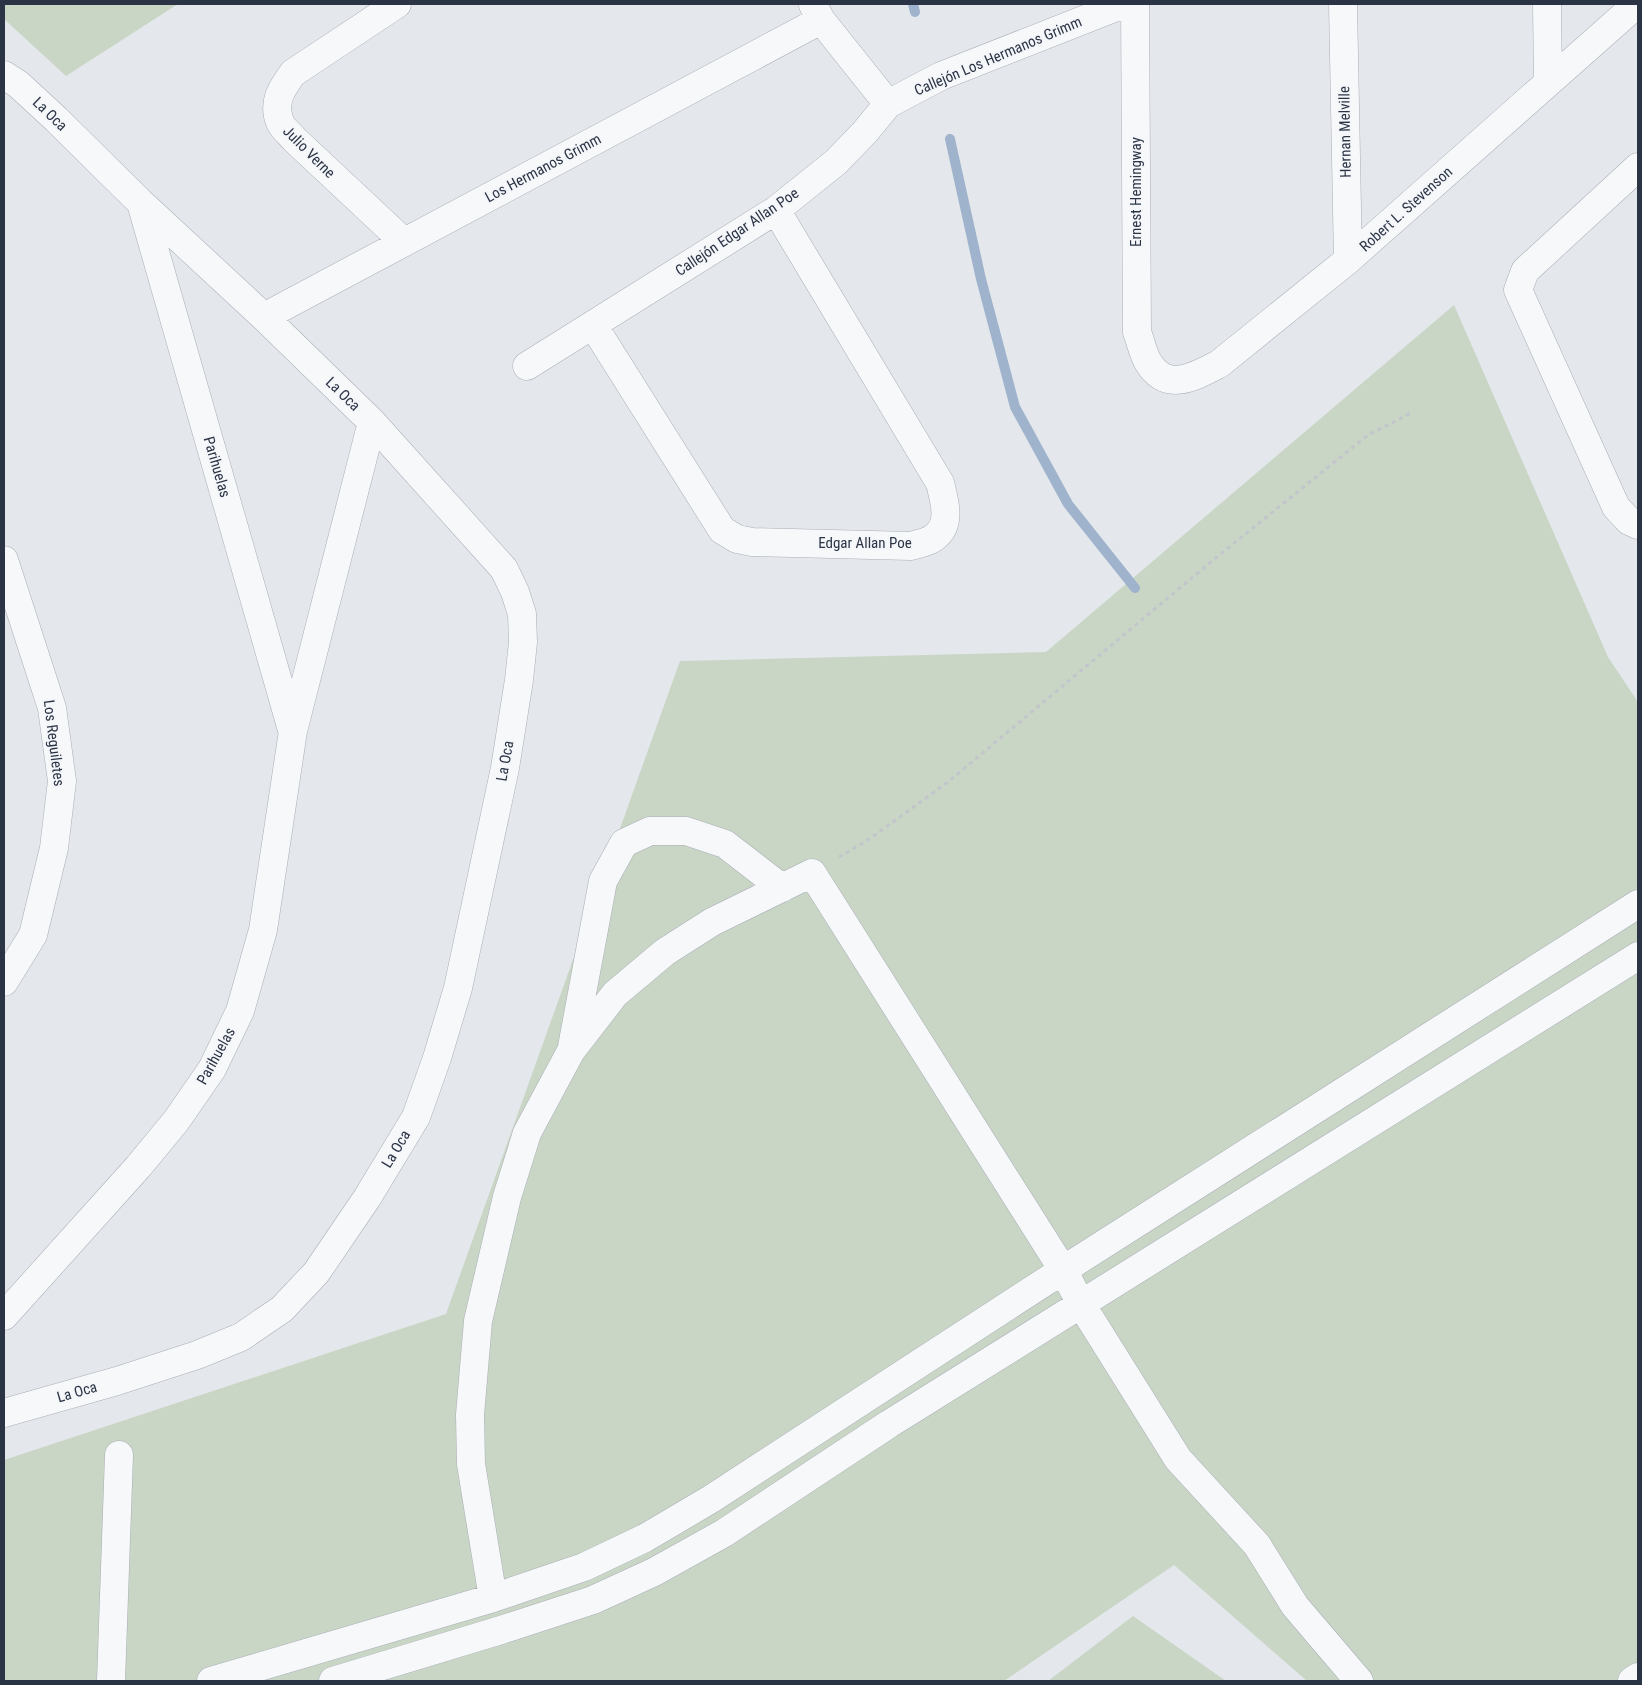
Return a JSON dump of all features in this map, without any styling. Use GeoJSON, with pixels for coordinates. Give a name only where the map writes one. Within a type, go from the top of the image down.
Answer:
{"type":"FeatureCollection","features":[{"type":"Feature","properties":{"kind":"street","name":"Julio Verne"},"geometry":{"type":"LineString","coordinates":[[397,4],[293,73],[282,88],[276,105],[280,123],[295,140],[404,242]]}},
{"type":"Feature","properties":{"kind":"street","name":"Callejón Los Hermanos Grimm"},"geometry":{"type":"LineString","coordinates":[[888,104],[941,76],[1124,4]]}},
{"type":"Feature","properties":{"kind":"street","name":"Ernest Hemingway"},"geometry":{"type":"LineString","coordinates":[[1135,4],[1138,332],[1147,361],[1158,374]]}},
{"type":"Feature","properties":{"kind":"street","name":"Hernan Melville"},"geometry":{"type":"LineString","coordinates":[[1342,4],[1348,260]]}},
{"type":"Feature","properties":{"kind":"street"},"geometry":{"type":"LineString","coordinates":[[1547,4],[1548,82]]}},
{"type":"Feature","properties":{"kind":"street","name":"Robert L. Stevenson"},"geometry":{"type":"LineString","coordinates":[[1158,374],[1178,381],[1199,374],[1219,364],[1348,260],[1637,4]]}},
{"type":"Feature","properties":{"kind":"street","name":"Los Hermanos Grimm"},"geometry":{"type":"LineString","coordinates":[[264,317],[404,242],[817,12]]}},
{"type":"Feature","properties":{"kind":"street"},"geometry":{"type":"LineString","coordinates":[[817,12],[888,104]]}},
{"type":"Feature","properties":{"kind":"street","name":"La Oca"},"geometry":{"type":"LineString","coordinates":[[4,75],[18,84],[372,422],[504,569],[515,592],[522,614],[523,642],[505,768],[458,988],[437,1058],[416,1116],[362,1206],[316,1273],[282,1309],[241,1337],[117,1381],[4,1413]]}},
{"type":"Feature","properties":{"kind":"street","name":"Callejón Edgar Allan Poe"},"geometry":{"type":"LineString","coordinates":[[527,366],[776,210],[836,162],[865,132],[888,104]]}},
{"type":"Feature","properties":{"kind":"street"},"geometry":{"type":"LineString","coordinates":[[1638,167],[1525,271],[1518,290],[1616,507],[1629,521],[1638,525]]}},
{"type":"Feature","properties":{"kind":"street","name":"Parihuelas"},"geometry":{"type":"LineString","coordinates":[[142,203],[293,731]]}},
{"type":"Feature","properties":{"kind":"street","name":"Edgar Allan Poe"},"geometry":{"type":"LineString","coordinates":[[593,325],[722,530],[736,539],[752,542],[910,546],[930,540],[943,529],[946,510],[940,483],[776,210]]}},
{"type":"Feature","properties":{"kind":"street","name":"Parihuelas"},"geometry":{"type":"LineString","coordinates":[[4,1316],[138,1167],[176,1121],[212,1069],[240,1011],[263,930],[293,731],[372,422]]}},
{"type":"Feature","properties":{"kind":"street","name":"Los Reguiletes"},"geometry":{"type":"LineString","coordinates":[[4,560],[52,708],[62,781],[54,848],[33,935],[7,971]]}},
{"type":"Feature","properties":{"kind":"street"},"geometry":{"type":"LineString","coordinates":[[571,1051],[603,881],[624,843],[650,831],[686,831],[725,844],[782,888]]}},
{"type":"Feature","properties":{"kind":"street"},"geometry":{"type":"LineString","coordinates":[[493,1598],[471,1464],[470,1415],[478,1321],[507,1197],[527,1133],[571,1051],[616,994],[666,952],[712,922],[812,873],[1063,1270],[1081,1304],[1178,1459],[1258,1545],[1295,1606],[1359,1681]]}},
{"type":"Feature","properties":{"kind":"street"},"geometry":{"type":"LineString","coordinates":[[211,1681],[493,1598],[584,1568],[645,1538],[711,1499],[1063,1270],[1638,904]]}},
{"type":"Feature","properties":{"kind":"street"},"geometry":{"type":"LineString","coordinates":[[333,1681],[593,1600],[654,1572],[724,1533],[889,1424],[1638,956]]}},
{"type":"Feature","properties":{"kind":"street"},"geometry":{"type":"LineString","coordinates":[[111,1681],[119,1455]]}},
{"type":"Feature","properties":{"kind":"street"},"geometry":{"type":"LineString","coordinates":[[1632,1681],[1638,1677]]}},
{"type":"Feature","properties":{"kind":"path"},"geometry":{"type":"LineString","coordinates":[[812,873],[868,840],[948,782],[1212,561],[1368,435],[1411,413]]}},
{"type":"Feature","properties":{"kind":"green space"},"geometry":{"type":"Polygon","coordinates":[[[4,4],[178,4],[66,76],[4,19],[4,4]]]}},
{"type":"Feature","properties":{"kind":"green space"},"geometry":{"type":"Polygon","coordinates":[[[1454,305],[1608,657],[1638,702],[1638,1681],[1307,1681],[1174,1565],[1004,1681],[4,1681],[4,1460],[446,1314],[680,661],[1046,652],[1454,305]]]}},
{"type":"Feature","properties":{"kind":"green space"},"geometry":{"type":"Polygon","coordinates":[[[1133,1616],[1226,1681],[1048,1681],[1133,1616]]]}},
{"type":"Feature","properties":{"kind":"waterway"},"geometry":{"type":"LineString","coordinates":[[913,4],[915,12]]}},
{"type":"Feature","properties":{"kind":"waterway"},"geometry":{"type":"LineString","coordinates":[[950,139],[981,279],[1015,407],[1068,504],[1135,588]]}}]}
